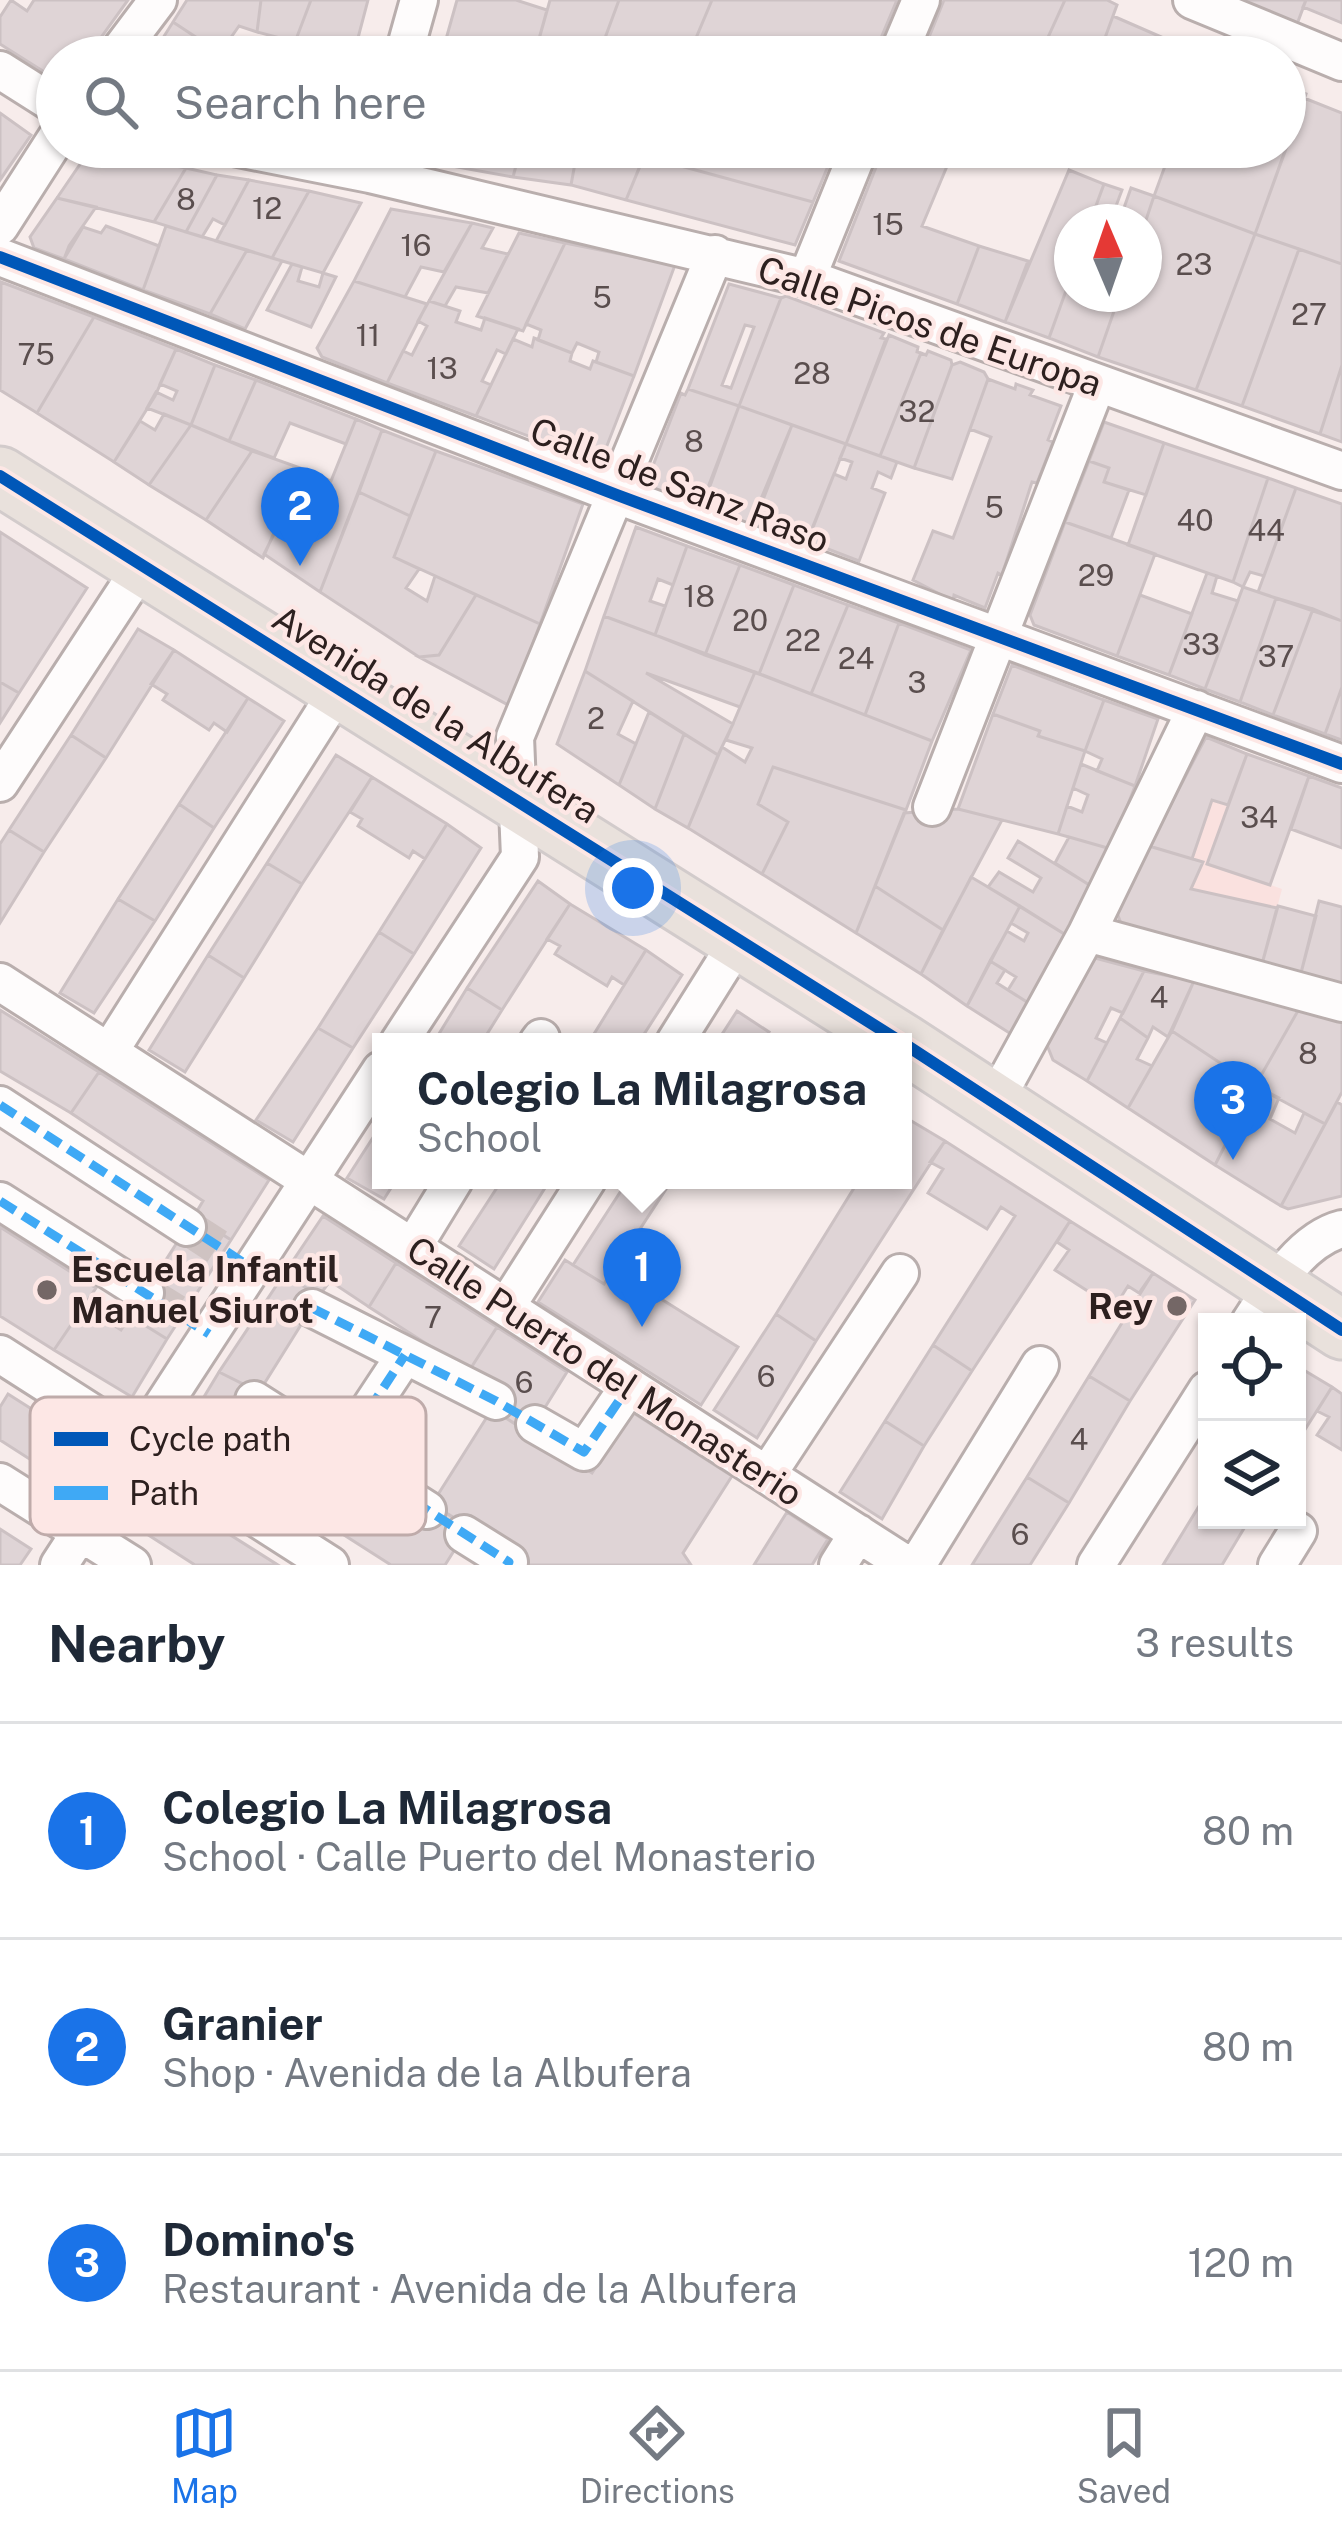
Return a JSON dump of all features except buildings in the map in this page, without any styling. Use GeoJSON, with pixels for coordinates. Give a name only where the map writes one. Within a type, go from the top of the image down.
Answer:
{"type":"FeatureCollection","features":[{"type":"Feature","properties":{"kind":"main road","name":"Avenida de la Albufera"},"geometry":{"type":"LineString","coordinates":[[0,476],[888,1033]]}},
{"type":"Feature","properties":{"kind":"main road","name":"Avenida de la Albufera"},"geometry":{"type":"LineString","coordinates":[[912,1048],[995,1101],[1262,1304],[1342,1330]]}},
{"type":"Feature","properties":{"kind":"street"},"geometry":{"type":"LineString","coordinates":[[131,36],[158,0]]}},
{"type":"Feature","properties":{"kind":"street"},"geometry":{"type":"LineString","coordinates":[[409,36],[419,0]]}},
{"type":"Feature","properties":{"kind":"street"},"geometry":{"type":"LineString","coordinates":[[905,36],[920,0]]}},
{"type":"Feature","properties":{"kind":"street"},"geometry":{"type":"LineString","coordinates":[[1192,0],[1279,36]]}},
{"type":"Feature","properties":{"kind":"street"},"geometry":{"type":"LineString","coordinates":[[1306,47],[1342,62]]}},
{"type":"Feature","properties":{"kind":"street"},"geometry":{"type":"LineString","coordinates":[[0,70],[36,93]]}},
{"type":"Feature","properties":{"kind":"street"},"geometry":{"type":"LineString","coordinates":[[0,226],[37,168]]}},
{"type":"Feature","properties":{"kind":"street","name":"Calle Picos de Europa"},"geometry":{"type":"LineString","coordinates":[[400,168],[807,278],[1342,470]]}},
{"type":"Feature","properties":{"kind":"street"},"geometry":{"type":"LineString","coordinates":[[807,278],[852,168]]}},
{"type":"Feature","properties":{"kind":"street"},"geometry":{"type":"LineString","coordinates":[[405,1033],[520,857],[515,737],[715,254]]}},
{"type":"Feature","properties":{"kind":"street","name":"Calle de Sanz Raso"},"geometry":{"type":"LineString","coordinates":[[0,257],[617,495],[1342,764]]}},
{"type":"Feature","properties":{"kind":"street"},"geometry":{"type":"LineString","coordinates":[[932,808],[1097,384]]}},
{"type":"Feature","properties":{"kind":"street"},"geometry":{"type":"LineString","coordinates":[[0,783],[142,566]]}},
{"type":"Feature","properties":{"kind":"street"},"geometry":{"type":"LineString","coordinates":[[109,1052],[339,689]]}},
{"type":"Feature","properties":{"kind":"street"},"geometry":{"type":"LineString","coordinates":[[995,1101],[1087,934],[1196,709]]}},
{"type":"Feature","properties":{"kind":"street"},"geometry":{"type":"LineString","coordinates":[[1087,934],[1342,1003]]}},
{"type":"Feature","properties":{"kind":"street"},"geometry":{"type":"LineString","coordinates":[[681,1033],[740,940]]}},
{"type":"Feature","properties":{"kind":"street","name":"Calle Puerto del Monasterio"},"geometry":{"type":"LineString","coordinates":[[0,982],[907,1565]]}},
{"type":"Feature","properties":{"kind":"street"},"geometry":{"type":"LineString","coordinates":[[161,1397],[195,1325],[238,1260],[309,1180],[372,1084]]}},
{"type":"Feature","properties":{"kind":"street"},"geometry":{"type":"LineString","coordinates":[[0,1105],[187,1227]]}},
{"type":"Feature","properties":{"kind":"street"},"geometry":{"type":"LineString","coordinates":[[413,1247],[448,1189]]}},
{"type":"Feature","properties":{"kind":"street"},"geometry":{"type":"LineString","coordinates":[[506,1307],[581,1189]]}},
{"type":"Feature","properties":{"kind":"street"},"geometry":{"type":"LineString","coordinates":[[0,1201],[145,1293]]}},
{"type":"Feature","properties":{"kind":"street"},"geometry":{"type":"LineString","coordinates":[[1262,1304],[1324,1234],[1342,1229]]}},
{"type":"Feature","properties":{"kind":"street"},"geometry":{"type":"LineString","coordinates":[[766,1474],[900,1273]]}},
{"type":"Feature","properties":{"kind":"street"},"geometry":{"type":"LineString","coordinates":[[312,1308],[496,1401]]}},
{"type":"Feature","properties":{"kind":"street"},"geometry":{"type":"LineString","coordinates":[[0,1354],[66,1397]]}},
{"type":"Feature","properties":{"kind":"street"},"geometry":{"type":"LineString","coordinates":[[377,1397],[405,1355]]}},
{"type":"Feature","properties":{"kind":"street"},"geometry":{"type":"LineString","coordinates":[[917,1565],[1040,1365]]}},
{"type":"Feature","properties":{"kind":"street"},"geometry":{"type":"LineString","coordinates":[[535,1424],[584,1451],[629,1386]]}},
{"type":"Feature","properties":{"kind":"street"},"geometry":{"type":"LineString","coordinates":[[1096,1565],[1198,1404]]}},
{"type":"Feature","properties":{"kind":"street"},"geometry":{"type":"LineString","coordinates":[[0,1482],[30,1501]]}},
{"type":"Feature","properties":{"kind":"street"},"geometry":{"type":"LineString","coordinates":[[1276,1565],[1298,1531]]}},
{"type":"Feature","properties":{"kind":"street"},"geometry":{"type":"LineString","coordinates":[[464,1534],[507,1565]]}},
{"type":"Feature","properties":{"kind":"street"},"geometry":{"type":"LineString","coordinates":[[838,1565],[858,1534]]}},
{"type":"Feature","properties":{"kind":"street"},"geometry":{"type":"LineString","coordinates":[[58,1565],[78,1535]]}},
{"type":"Feature","properties":{"kind":"street"},"geometry":{"type":"LineString","coordinates":[[85,1535],[132,1565]]}},
{"type":"Feature","properties":{"kind":"street"},"geometry":{"type":"LineString","coordinates":[[283,1535],[331,1565]]}},
{"type":"Feature","properties":{"kind":"shaded area"},"geometry":{"type":"Polygon","coordinates":[[[1206,737],[1247,754],[1208,863],[1282,889],[1262,964],[1123,929],[1206,737]]]}},
{"type":"Feature","properties":{"kind":"tunnel"},"geometry":{"type":"LineString","coordinates":[[187,1227],[224,1251]]}},
{"type":"Feature","properties":{"kind":"tunnel"},"geometry":{"type":"LineString","coordinates":[[145,1293],[182,1316]]}},
{"type":"Feature","properties":{"kind":"marked path"},"geometry":{"type":"LineString","coordinates":[[0,1105],[252,1268]]}},
{"type":"Feature","properties":{"kind":"marked path"},"geometry":{"type":"LineString","coordinates":[[0,1201],[209,1334]]}},
{"type":"Feature","properties":{"kind":"marked path"},"geometry":{"type":"LineString","coordinates":[[312,1308],[496,1401],[584,1452],[629,1386]]}},
{"type":"Feature","properties":{"kind":"marked path"},"geometry":{"type":"LineString","coordinates":[[377,1397],[405,1355]]}},
{"type":"Feature","properties":{"kind":"marked path"},"geometry":{"type":"LineString","coordinates":[[426,1509],[509,1562],[507,1565]]}},
{"type":"Feature","properties":{"kind":"cycle path"},"geometry":{"type":"LineString","coordinates":[[0,257],[617,495],[1342,764]]}},
{"type":"Feature","properties":{"kind":"cycle path"},"geometry":{"type":"LineString","coordinates":[[0,476],[887,1033]]}},
{"type":"Feature","properties":{"kind":"cycle path"},"geometry":{"type":"LineString","coordinates":[[912,1049],[1342,1330]]}},
{"type":"Feature","properties":{"kind":"place","name":"Granier"},"geometry":{"type":"Point","coordinates":[300,566]}},
{"type":"Feature","properties":{"kind":"place","name":"Domino's"},"geometry":{"type":"Point","coordinates":[1233,1160]}},
{"type":"Feature","properties":{"kind":"place","name":"Escuela Infantil Manuel Siurot"},"geometry":{"type":"Point","coordinates":[47,1290]}},
{"type":"Feature","properties":{"kind":"place","name":"Rey"},"geometry":{"type":"Point","coordinates":[1177,1306]}},
{"type":"Feature","properties":{"kind":"place","name":"Colegio La Milagrosa"},"geometry":{"type":"Point","coordinates":[642,1327]}}]}
